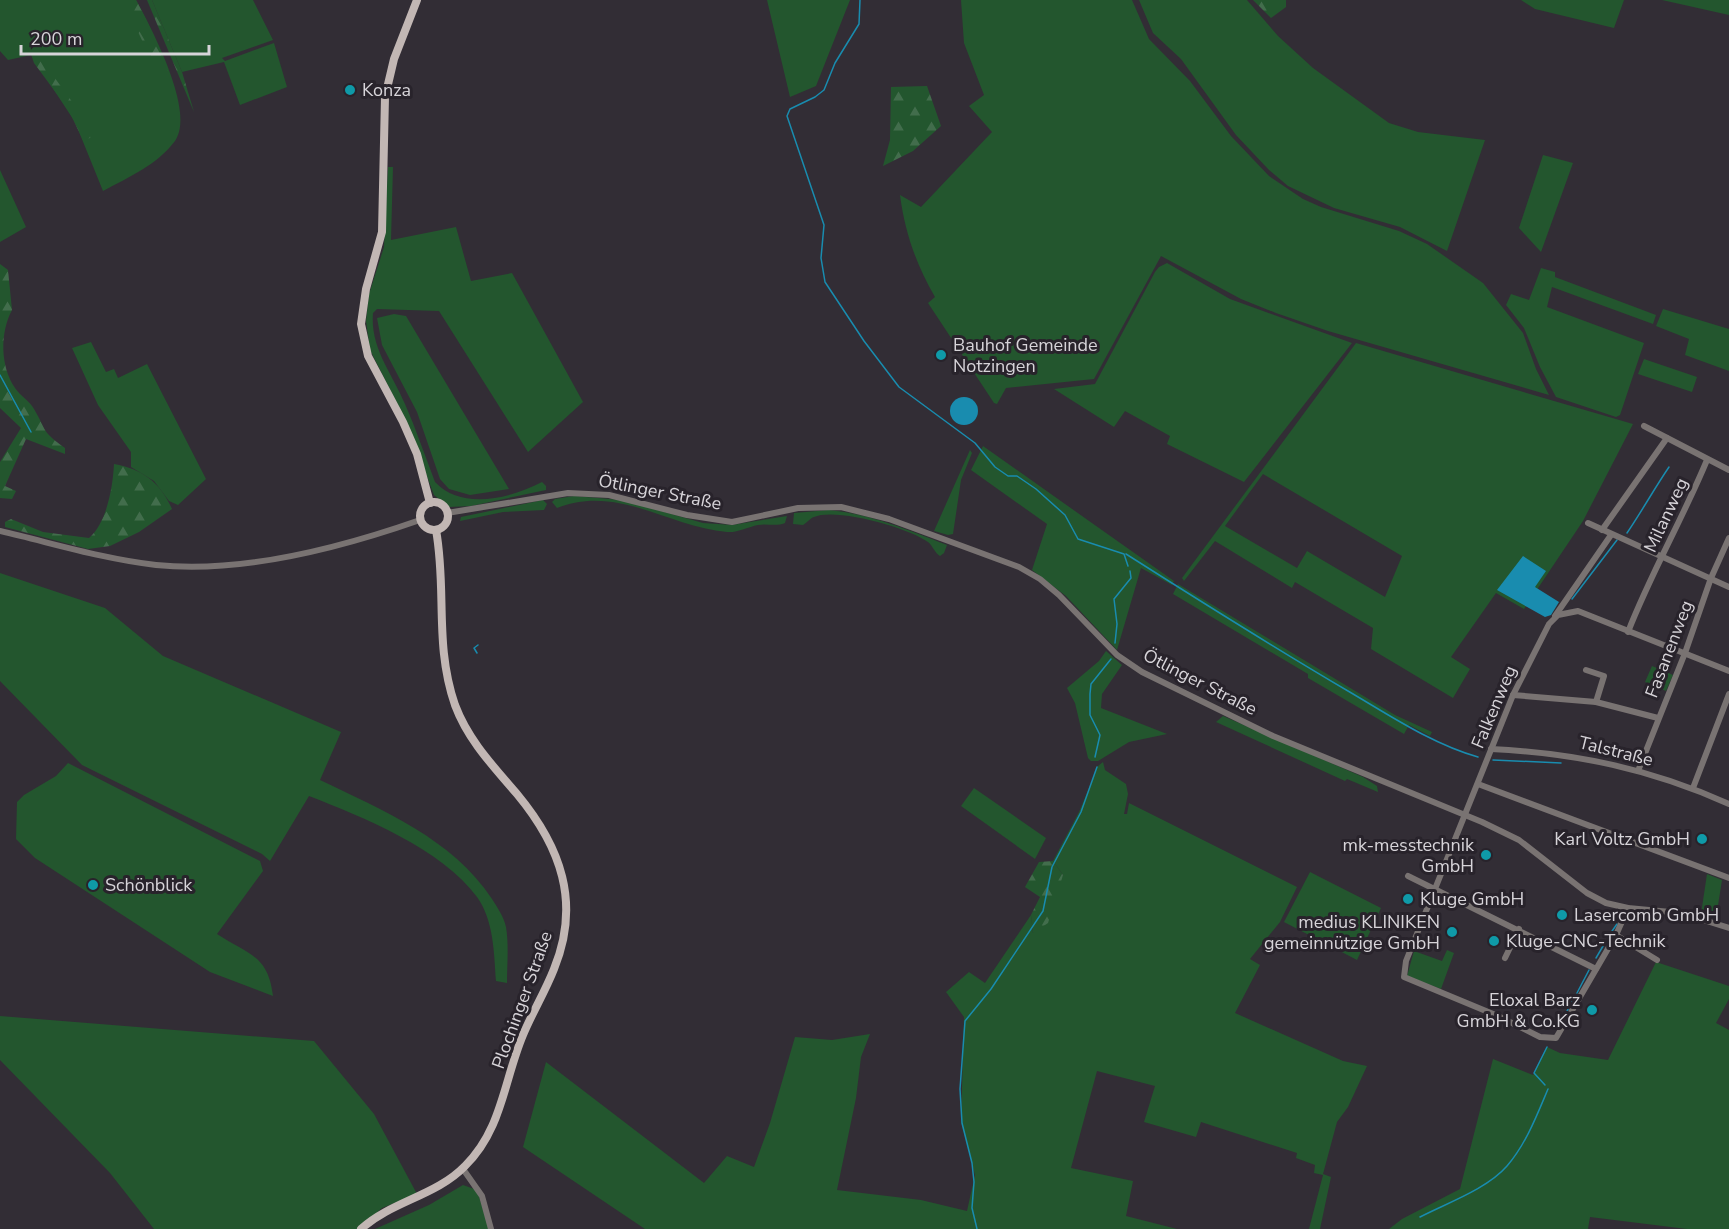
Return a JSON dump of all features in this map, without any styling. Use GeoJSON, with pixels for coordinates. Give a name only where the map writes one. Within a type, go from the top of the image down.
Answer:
{"type":"FeatureCollection","features":[{"type":"Feature","properties":{"kind":"main road"},"geometry":{"type":"LineString","coordinates":[[417,0],[387,82],[382,232],[363,307],[363,339],[368,356],[410,437],[430,503]]}},
{"type":"Feature","properties":{"kind":"main road"},"geometry":{"type":"LineString","coordinates":[[430,503],[441,504],[447,513],[445,525],[436,530],[428,529],[420,520],[421,510],[430,503]]}},
{"type":"Feature","properties":{"kind":"main road","name":"Plochinger Straße"},"geometry":{"type":"LineString","coordinates":[[361,1229],[380,1214],[421,1195],[463,1169],[488,1136],[499,1112],[522,1037],[554,970],[567,922],[561,870],[547,834],[480,750],[466,730],[456,706],[441,645],[436,530]]}},
{"type":"Feature","properties":{"kind":"street"},"geometry":{"type":"LineString","coordinates":[[1644,426],[1729,470]]}},
{"type":"Feature","properties":{"kind":"street"},"geometry":{"type":"LineString","coordinates":[[1602,530],[1667,438]]}},
{"type":"Feature","properties":{"kind":"street","name":"Milanweg"},"geometry":{"type":"LineString","coordinates":[[1628,632],[1643,595],[1663,559],[1707,460]]}},
{"type":"Feature","properties":{"kind":"street","name":"Ötlinger Straße"},"geometry":{"type":"LineString","coordinates":[[447,513],[568,493],[588,493],[609,495],[687,515],[732,522],[798,508],[841,507],[873,514],[996,557],[1040,579],[1059,595],[1117,655],[1142,672],[1325,759],[1466,815],[1519,840],[1587,893],[1606,903],[1628,908],[1661,910],[1729,928]]}},
{"type":"Feature","properties":{"kind":"street"},"geometry":{"type":"LineString","coordinates":[[0,531],[108,557],[157,565],[204,566],[260,562],[313,551],[420,520]]}},
{"type":"Feature","properties":{"kind":"street"},"geometry":{"type":"LineString","coordinates":[[1588,523],[1729,587]]}},
{"type":"Feature","properties":{"kind":"street"},"geometry":{"type":"LineString","coordinates":[[1550,624],[1611,535]]}},
{"type":"Feature","properties":{"kind":"street","name":"Fasanenweg"},"geometry":{"type":"LineString","coordinates":[[1638,771],[1686,653],[1711,578],[1729,538]]}},
{"type":"Feature","properties":{"kind":"street"},"geometry":{"type":"LineString","coordinates":[[1641,578],[1650,582]]}},
{"type":"Feature","properties":{"kind":"street","name":"Falkenweg"},"geometry":{"type":"LineString","coordinates":[[1596,969],[1556,1038],[1540,1038],[1498,1016],[1404,978],[1406,960],[1513,695],[1550,624],[1558,615],[1578,611],[1628,632]]}},
{"type":"Feature","properties":{"kind":"street"},"geometry":{"type":"LineString","coordinates":[[1628,632],[1729,671]]}},
{"type":"Feature","properties":{"kind":"street"},"geometry":{"type":"LineString","coordinates":[[1586,670],[1604,676],[1596,702]]}},
{"type":"Feature","properties":{"kind":"street"},"geometry":{"type":"LineString","coordinates":[[1693,788],[1729,694]]}},
{"type":"Feature","properties":{"kind":"street"},"geometry":{"type":"LineString","coordinates":[[1513,695],[1596,702],[1639,711],[1658,718]]}},
{"type":"Feature","properties":{"kind":"street","name":"Talstraße"},"geometry":{"type":"LineString","coordinates":[[1491,749],[1568,754],[1638,771],[1693,788],[1729,804]]}},
{"type":"Feature","properties":{"kind":"street"},"geometry":{"type":"LineString","coordinates":[[1478,784],[1729,878]]}},
{"type":"Feature","properties":{"kind":"street"},"geometry":{"type":"LineString","coordinates":[[1408,876],[1435,887],[1596,969],[1616,935],[1628,908]]}},
{"type":"Feature","properties":{"kind":"street"},"geometry":{"type":"LineString","coordinates":[[1505,958],[1519,929]]}},
{"type":"Feature","properties":{"kind":"street"},"geometry":{"type":"LineString","coordinates":[[1616,935],[1657,960]]}},
{"type":"Feature","properties":{"kind":"street"},"geometry":{"type":"LineString","coordinates":[[463,1169],[480,1190],[491,1229]]}},
{"type":"Feature","properties":{"kind":"green space"},"geometry":{"type":"Polygon","coordinates":[[[0,0],[136,0],[161,50],[176,92],[180,111],[180,128],[175,141],[151,164],[103,191],[75,122],[31,55],[8,60],[0,51],[0,0]]]}},
{"type":"Feature","properties":{"kind":"green space"},"geometry":{"type":"Polygon","coordinates":[[[123,0],[136,0],[174,87],[166,91],[123,0]]]}},
{"type":"Feature","properties":{"kind":"green space"},"geometry":{"type":"Polygon","coordinates":[[[147,0],[152,0],[182,72],[194,112],[147,0]]]}},
{"type":"Feature","properties":{"kind":"green space"},"geometry":{"type":"Polygon","coordinates":[[[152,0],[253,0],[273,40],[222,58],[225,61],[274,43],[287,87],[240,105],[224,62],[182,72],[152,0]]]}},
{"type":"Feature","properties":{"kind":"green space"},"geometry":{"type":"Polygon","coordinates":[[[767,0],[850,0],[816,86],[790,97],[767,0]]]}},
{"type":"Feature","properties":{"kind":"green space"},"geometry":{"type":"Polygon","coordinates":[[[961,0],[1132,0],[1149,39],[1190,81],[1231,136],[1269,176],[1303,199],[1321,207],[1399,231],[1427,244],[1483,283],[1523,333],[1536,369],[1549,395],[1328,331],[1276,313],[1241,299],[1161,256],[1094,379],[1006,388],[997,404],[994,403],[928,303],[935,297],[912,248],[900,195],[921,207],[992,132],[969,106],[984,95],[964,43],[961,0]]]}},
{"type":"Feature","properties":{"kind":"green space"},"geometry":{"type":"Polygon","coordinates":[[[1139,0],[1247,0],[1278,36],[1313,68],[1389,123],[1418,132],[1485,140],[1447,251],[1400,227],[1334,208],[1288,186],[1269,170],[1236,135],[1181,59],[1153,33],[1139,0]]]}},
{"type":"Feature","properties":{"kind":"green space"},"geometry":{"type":"Polygon","coordinates":[[[1253,0],[1286,0],[1286,7],[1271,18],[1253,0]]]}},
{"type":"Feature","properties":{"kind":"green space"},"geometry":{"type":"Polygon","coordinates":[[[1521,0],[1624,0],[1614,28],[1535,9],[1521,0]]]}},
{"type":"Feature","properties":{"kind":"green space"},"geometry":{"type":"Polygon","coordinates":[[[1662,0],[1729,0],[1729,15],[1662,0]]]}},
{"type":"Feature","properties":{"kind":"green space"},"geometry":{"type":"Polygon","coordinates":[[[36,52],[78,110],[91,137],[84,142],[68,109],[34,63],[31,54],[36,52]]]}},
{"type":"Feature","properties":{"kind":"green space"},"geometry":{"type":"Polygon","coordinates":[[[927,86],[941,126],[913,151],[883,166],[890,140],[891,87],[927,86]]]}},
{"type":"Feature","properties":{"kind":"green space"},"geometry":{"type":"Polygon","coordinates":[[[1543,155],[1573,163],[1541,252],[1519,228],[1543,155]]]}},
{"type":"Feature","properties":{"kind":"green space"},"geometry":{"type":"Polygon","coordinates":[[[388,167],[393,167],[391,240],[456,227],[471,281],[512,273],[583,402],[528,452],[439,311],[377,309],[373,313],[373,326],[378,349],[409,413],[435,482],[446,491],[473,499],[502,497],[542,482],[546,490],[471,506],[449,507],[434,495],[406,421],[370,350],[366,321],[369,294],[384,247],[388,167]]]}},
{"type":"Feature","properties":{"kind":"green space"},"geometry":{"type":"Polygon","coordinates":[[[0,170],[26,227],[0,242],[0,170]]]}},
{"type":"Feature","properties":{"kind":"green space"},"geometry":{"type":"Polygon","coordinates":[[[1167,263],[1230,299],[1352,343],[1244,482],[1167,444],[1170,436],[1125,411],[1114,427],[1054,389],[1095,384],[1155,272],[1167,263]]]}},
{"type":"Feature","properties":{"kind":"green space"},"geometry":{"type":"Polygon","coordinates":[[[0,264],[8,270],[12,310],[5,328],[3,349],[10,379],[15,388],[32,406],[48,434],[65,448],[65,454],[26,439],[5,486],[16,491],[12,499],[0,498],[0,462],[21,428],[0,408],[0,264]]]}},
{"type":"Feature","properties":{"kind":"green space"},"geometry":{"type":"Polygon","coordinates":[[[1541,268],[1555,272],[1555,277],[1656,315],[1653,324],[1552,287],[1547,307],[1644,343],[1620,415],[1616,417],[1556,397],[1540,367],[1524,328],[1506,305],[1511,294],[1529,300],[1541,268]]]}},
{"type":"Feature","properties":{"kind":"green space"},"geometry":{"type":"Polygon","coordinates":[[[1663,309],[1729,329],[1729,371],[1685,355],[1689,339],[1656,326],[1663,309]]]}},
{"type":"Feature","properties":{"kind":"green space"},"geometry":{"type":"Polygon","coordinates":[[[394,314],[406,316],[509,489],[470,495],[449,489],[440,479],[417,412],[382,345],[377,318],[394,314]]]}},
{"type":"Feature","properties":{"kind":"green space"},"geometry":{"type":"Polygon","coordinates":[[[91,342],[106,372],[114,369],[118,378],[147,364],[206,479],[178,505],[169,501],[154,481],[131,467],[131,452],[98,405],[72,348],[91,342]]]}},
{"type":"Feature","properties":{"kind":"green space"},"geometry":{"type":"Polygon","coordinates":[[[1356,343],[1633,424],[1583,521],[1524,609],[1496,593],[1451,657],[1470,669],[1453,698],[1371,649],[1373,628],[1295,582],[1292,588],[1215,541],[1184,581],[1182,578],[1356,343]],[[1263,474],[1225,526],[1297,568],[1307,551],[1385,597],[1402,556],[1263,474]]]}},
{"type":"Feature","properties":{"kind":"green space"},"geometry":{"type":"Polygon","coordinates":[[[1644,359],[1697,377],[1692,392],[1638,374],[1644,359]]]}},
{"type":"Feature","properties":{"kind":"green space"},"geometry":{"type":"Polygon","coordinates":[[[983,446],[1174,581],[1172,585],[1141,568],[1117,650],[1066,596],[1032,570],[1047,524],[971,470],[983,446]]]}},
{"type":"Feature","properties":{"kind":"green space"},"geometry":{"type":"Polygon","coordinates":[[[970,450],[972,453],[961,480],[953,534],[934,531],[970,450]]]}},
{"type":"Feature","properties":{"kind":"green space"},"geometry":{"type":"Polygon","coordinates":[[[114,464],[133,469],[149,478],[162,491],[172,509],[139,532],[110,546],[88,549],[5,527],[5,522],[11,519],[43,532],[89,538],[105,514],[114,464]]]}},
{"type":"Feature","properties":{"kind":"green space"},"geometry":{"type":"Polygon","coordinates":[[[574,496],[622,500],[703,523],[732,525],[787,516],[785,523],[758,525],[727,532],[706,529],[622,504],[601,501],[579,502],[557,508],[552,502],[555,499],[574,496]]]}},
{"type":"Feature","properties":{"kind":"green space"},"geometry":{"type":"Polygon","coordinates":[[[543,500],[547,504],[544,510],[503,512],[460,521],[461,517],[543,500]]]}},
{"type":"Feature","properties":{"kind":"green space"},"geometry":{"type":"Polygon","coordinates":[[[829,510],[875,519],[947,545],[940,556],[928,542],[919,536],[890,525],[855,517],[824,515],[813,518],[803,525],[793,524],[794,513],[829,510]]]}},
{"type":"Feature","properties":{"kind":"green space"},"geometry":{"type":"Polygon","coordinates":[[[0,573],[105,608],[163,656],[341,732],[320,780],[415,828],[457,859],[476,878],[492,899],[505,923],[507,983],[496,981],[490,927],[483,906],[477,897],[444,864],[400,836],[309,796],[270,861],[262,854],[82,765],[0,681],[0,573]]]}},
{"type":"Feature","properties":{"kind":"green space"},"geometry":{"type":"Polygon","coordinates":[[[1178,584],[1395,715],[1432,732],[1430,736],[1409,725],[1404,734],[1308,678],[1308,674],[1173,594],[1178,584]]]}},
{"type":"Feature","properties":{"kind":"green space"},"geometry":{"type":"Polygon","coordinates":[[[1106,651],[1122,665],[1102,694],[1101,708],[1167,734],[1129,742],[1098,761],[1091,761],[1088,758],[1075,703],[1067,688],[1099,661],[1106,651]]]}},
{"type":"Feature","properties":{"kind":"green space"},"geometry":{"type":"Polygon","coordinates":[[[1652,666],[1673,675],[1666,691],[1645,682],[1652,666]]]}},
{"type":"Feature","properties":{"kind":"green space"},"geometry":{"type":"Polygon","coordinates":[[[1223,716],[1363,777],[1377,786],[1378,792],[1347,779],[1345,781],[1216,722],[1223,716]]]}},
{"type":"Feature","properties":{"kind":"green space"},"geometry":{"type":"Polygon","coordinates":[[[1103,762],[1105,770],[1126,784],[1128,794],[1124,814],[1127,814],[1129,803],[1297,887],[1280,922],[1250,959],[1260,965],[1235,1013],[1343,1061],[1367,1066],[1348,1107],[1337,1122],[1323,1174],[1331,1177],[1320,1229],[1309,1229],[1323,1175],[1314,1173],[1315,1165],[1296,1158],[1297,1153],[1201,1122],[1196,1137],[1144,1122],[1155,1086],[1097,1071],[1071,1168],[1133,1181],[1126,1216],[1177,1229],[645,1229],[523,1147],[546,1062],[704,1183],[727,1156],[754,1167],[770,1123],[795,1037],[832,1040],[870,1034],[861,1057],[856,1098],[837,1190],[921,1200],[967,1211],[975,1175],[961,1122],[964,1017],[946,992],[969,972],[985,983],[1031,915],[1033,933],[1063,875],[1053,861],[1079,812],[1098,766],[1103,762]]]}},
{"type":"Feature","properties":{"kind":"green space"},"geometry":{"type":"Polygon","coordinates":[[[68,763],[260,861],[263,871],[217,934],[255,957],[262,964],[267,972],[273,996],[210,972],[35,858],[16,839],[17,802],[24,795],[56,776],[68,763]]]}},
{"type":"Feature","properties":{"kind":"green space"},"geometry":{"type":"Polygon","coordinates":[[[974,788],[1046,838],[1035,859],[961,806],[974,788]]]}},
{"type":"Feature","properties":{"kind":"green space"},"geometry":{"type":"Polygon","coordinates":[[[1053,861],[1063,875],[1048,923],[1033,933],[1031,915],[1040,897],[1025,887],[1039,862],[1053,861]]]}},
{"type":"Feature","properties":{"kind":"green space"},"geometry":{"type":"Polygon","coordinates":[[[1310,872],[1381,908],[1357,960],[1284,922],[1310,872]]]}},
{"type":"Feature","properties":{"kind":"green space"},"geometry":{"type":"Polygon","coordinates":[[[1707,874],[1722,880],[1716,918],[1701,914],[1707,874]]]}},
{"type":"Feature","properties":{"kind":"green space"},"geometry":{"type":"Polygon","coordinates":[[[1447,950],[1454,953],[1441,989],[1407,976],[1414,951],[1442,961],[1447,950]]]}},
{"type":"Feature","properties":{"kind":"green space"},"geometry":{"type":"Polygon","coordinates":[[[1656,962],[1729,986],[1729,999],[1716,1023],[1729,1030],[1729,1229],[1687,1229],[1590,1217],[1588,1229],[1389,1229],[1402,1219],[1460,1189],[1493,1059],[1533,1075],[1547,1047],[1560,1053],[1608,1060],[1656,962]]]}},
{"type":"Feature","properties":{"kind":"green space"},"geometry":{"type":"Polygon","coordinates":[[[0,1016],[314,1041],[374,1114],[417,1194],[382,1208],[358,1229],[154,1229],[110,1173],[0,1060],[0,1016]]]}},
{"type":"Feature","properties":{"kind":"green space"},"geometry":{"type":"Polygon","coordinates":[[[463,1185],[477,1190],[489,1229],[375,1229],[429,1205],[463,1185]]]}},
{"type":"Feature","properties":{"kind":"water"},"geometry":{"type":"Polygon","coordinates":[[[964,397],[974,401],[978,411],[974,421],[964,425],[954,421],[950,411],[954,401],[964,397]]]}},
{"type":"Feature","properties":{"kind":"water"},"geometry":{"type":"Polygon","coordinates":[[[1523,556],[1546,571],[1535,587],[1559,602],[1551,615],[1545,617],[1497,590],[1523,556]]]}},
{"type":"Feature","properties":{"kind":"waterway"},"geometry":{"type":"LineString","coordinates":[[860,0],[859,24],[835,63],[824,90],[790,109],[787,116],[824,225],[821,258],[825,282],[864,341],[899,387],[975,443],[995,467],[1008,476],[1017,476],[1036,489],[1065,515],[1078,539],[1124,554],[1128,566]]}},
{"type":"Feature","properties":{"kind":"waterway"},"geometry":{"type":"LineString","coordinates":[[0,375],[31,432]]}},
{"type":"Feature","properties":{"kind":"waterway"},"geometry":{"type":"LineString","coordinates":[[1627,533],[1669,467]]}},
{"type":"Feature","properties":{"kind":"waterway"},"geometry":{"type":"LineString","coordinates":[[1572,599],[1617,540]]}},
{"type":"Feature","properties":{"kind":"waterway"},"geometry":{"type":"LineString","coordinates":[[1126,554],[1264,641],[1395,719],[1444,745],[1478,757]]}},
{"type":"Feature","properties":{"kind":"waterway"},"geometry":{"type":"LineString","coordinates":[[1115,643],[1117,624],[1114,599],[1131,578],[1130,571]]}},
{"type":"Feature","properties":{"kind":"waterway"},"geometry":{"type":"LineString","coordinates":[[477,653],[474,648],[478,645]]}},
{"type":"Feature","properties":{"kind":"waterway"},"geometry":{"type":"LineString","coordinates":[[1095,757],[1100,735],[1090,715],[1091,684],[1111,659]]}},
{"type":"Feature","properties":{"kind":"waterway"},"geometry":{"type":"LineString","coordinates":[[1493,760],[1561,763]]}},
{"type":"Feature","properties":{"kind":"waterway"},"geometry":{"type":"LineString","coordinates":[[977,1229],[972,1208],[974,1182],[972,1163],[962,1123],[960,1089],[965,1021],[991,989],[1043,911],[1052,867],[1081,812],[1097,767]]}},
{"type":"Feature","properties":{"kind":"waterway"},"geometry":{"type":"LineString","coordinates":[[1610,934],[1617,924]]}},
{"type":"Feature","properties":{"kind":"waterway"},"geometry":{"type":"LineString","coordinates":[[1596,958],[1606,941]]}},
{"type":"Feature","properties":{"kind":"waterway"},"geometry":{"type":"LineString","coordinates":[[1577,993],[1589,970]]}},
{"type":"Feature","properties":{"kind":"waterway"},"geometry":{"type":"LineString","coordinates":[[1558,1028],[1573,1000]]}},
{"type":"Feature","properties":{"kind":"waterway"},"geometry":{"type":"LineString","coordinates":[[1545,1085],[1534,1073],[1547,1047]]}},
{"type":"Feature","properties":{"kind":"waterway"},"geometry":{"type":"LineString","coordinates":[[1420,1217],[1478,1189],[1499,1174],[1514,1157],[1525,1139],[1548,1089]]}},
{"type":"Feature","properties":{"kind":"place","name":"Konza"},"geometry":{"type":"Point","coordinates":[350,90]}},
{"type":"Feature","properties":{"kind":"place","name":"Bauhof Gemeinde Notzingen"},"geometry":{"type":"Point","coordinates":[941,355]}},
{"type":"Feature","properties":{"kind":"place","name":"Karl Voltz GmbH"},"geometry":{"type":"Point","coordinates":[1702,839]}},
{"type":"Feature","properties":{"kind":"place","name":"mk-messtechnik GmbH"},"geometry":{"type":"Point","coordinates":[1486,855]}},
{"type":"Feature","properties":{"kind":"place","name":"Schönblick"},"geometry":{"type":"Point","coordinates":[93,885]}},
{"type":"Feature","properties":{"kind":"place","name":"Kluge GmbH"},"geometry":{"type":"Point","coordinates":[1408,899]}},
{"type":"Feature","properties":{"kind":"place","name":"Lasercomb GmbH"},"geometry":{"type":"Point","coordinates":[1562,915]}},
{"type":"Feature","properties":{"kind":"place","name":"medius KLINIKEN gemeinnützige GmbH"},"geometry":{"type":"Point","coordinates":[1452,932]}},
{"type":"Feature","properties":{"kind":"place","name":"Kluge-CNC-Technik"},"geometry":{"type":"Point","coordinates":[1494,941]}},
{"type":"Feature","properties":{"kind":"place","name":"Eloxal Barz GmbH & Co.KG"},"geometry":{"type":"Point","coordinates":[1592,1010]}}]}
